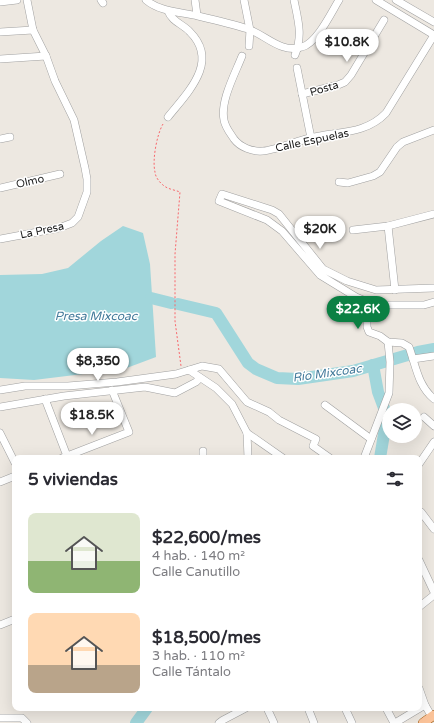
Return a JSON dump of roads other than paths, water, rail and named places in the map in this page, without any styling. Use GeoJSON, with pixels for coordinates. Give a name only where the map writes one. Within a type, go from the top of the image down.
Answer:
{"type":"FeatureCollection","features":[{"type":"Feature","properties":{"kind":"main road"},"geometry":{"type":"LineString","coordinates":[[423,723],[433,716]]}},
{"type":"Feature","properties":{"kind":"street"},"geometry":{"type":"LineString","coordinates":[[0,2],[17,0]]}},
{"type":"Feature","properties":{"kind":"street"},"geometry":{"type":"LineString","coordinates":[[0,59],[46,56],[33,30],[27,0]]}},
{"type":"Feature","properties":{"kind":"street"},"geometry":{"type":"LineString","coordinates":[[146,0],[168,11],[197,15],[250,30],[282,47],[297,52]]}},
{"type":"Feature","properties":{"kind":"street"},"geometry":{"type":"LineString","coordinates":[[194,0],[197,15]]}},
{"type":"Feature","properties":{"kind":"street"},"geometry":{"type":"LineString","coordinates":[[244,0],[250,30],[249,46]]}},
{"type":"Feature","properties":{"kind":"street"},"geometry":{"type":"LineString","coordinates":[[294,0],[300,33],[297,52]]}},
{"type":"Feature","properties":{"kind":"street"},"geometry":{"type":"LineString","coordinates":[[297,52],[313,40],[339,0]]}},
{"type":"Feature","properties":{"kind":"street"},"geometry":{"type":"LineString","coordinates":[[376,0],[434,35]]}},
{"type":"Feature","properties":{"kind":"street"},"geometry":{"type":"LineString","coordinates":[[396,0],[406,3],[434,22]]}},
{"type":"Feature","properties":{"kind":"street"},"geometry":{"type":"LineString","coordinates":[[168,11],[171,17],[190,31],[197,39],[202,52],[203,63],[193,85],[168,117]]}},
{"type":"Feature","properties":{"kind":"street","name":"Posta"},"geometry":{"type":"LineString","coordinates":[[302,94],[345,82],[351,75],[384,20]]}},
{"type":"Feature","properties":{"kind":"street"},"geometry":{"type":"LineString","coordinates":[[0,32],[33,30]]}},
{"type":"Feature","properties":{"kind":"street","name":"Calle Espuelas"},"geometry":{"type":"LineString","coordinates":[[242,56],[224,106],[224,120],[228,131],[238,144],[250,150],[263,151],[311,138],[350,132],[368,127],[378,121],[386,113],[434,35]]}},
{"type":"Feature","properties":{"kind":"street","name":"La Presa"},"geometry":{"type":"LineString","coordinates":[[0,239],[59,228],[72,223],[78,217],[87,192],[85,168],[74,120],[55,81],[46,56]]}},
{"type":"Feature","properties":{"kind":"street"},"geometry":{"type":"LineString","coordinates":[[297,68],[311,138]]}},
{"type":"Feature","properties":{"kind":"street"},"geometry":{"type":"LineString","coordinates":[[339,182],[348,182],[373,176],[380,172],[397,147],[403,142],[434,130]]}},
{"type":"Feature","properties":{"kind":"street"},"geometry":{"type":"LineString","coordinates":[[0,139],[10,137]]}},
{"type":"Feature","properties":{"kind":"street","name":"Olmo"},"geometry":{"type":"LineString","coordinates":[[0,188],[60,174]]}},
{"type":"Feature","properties":{"kind":"street"},"geometry":{"type":"LineString","coordinates":[[434,288],[376,290],[347,281],[323,269],[279,214],[272,210],[222,194],[219,201],[267,220],[282,231],[320,275],[356,297],[375,305],[424,304],[434,302]]}},
{"type":"Feature","properties":{"kind":"street"},"geometry":{"type":"LineString","coordinates":[[353,230],[388,226],[434,214]]}},
{"type":"Feature","properties":{"kind":"street"},"geometry":{"type":"LineString","coordinates":[[388,226],[395,290]]}},
{"type":"Feature","properties":{"kind":"street"},"geometry":{"type":"LineString","coordinates":[[375,305],[367,320],[367,327],[370,332],[380,336],[388,342],[402,343],[409,347],[420,383],[428,394],[434,399]]}},
{"type":"Feature","properties":{"kind":"street"},"geometry":{"type":"LineString","coordinates":[[365,455],[389,393],[390,362],[388,342]]}},
{"type":"Feature","properties":{"kind":"street"},"geometry":{"type":"LineString","coordinates":[[413,359],[434,356]]}},
{"type":"Feature","properties":{"kind":"street"},"geometry":{"type":"LineString","coordinates":[[0,407],[45,399],[145,387],[175,393],[191,374],[202,366],[219,369],[247,402],[269,412],[279,420],[316,439],[313,446],[326,455]]}},
{"type":"Feature","properties":{"kind":"street"},"geometry":{"type":"LineString","coordinates":[[0,390],[25,386],[68,386],[191,374],[216,388],[232,404],[247,433],[248,455]]}},
{"type":"Feature","properties":{"kind":"street"},"geometry":{"type":"LineString","coordinates":[[70,455],[129,432],[112,390]]}},
{"type":"Feature","properties":{"kind":"street"},"geometry":{"type":"LineString","coordinates":[[45,399],[64,455]]}},
{"type":"Feature","properties":{"kind":"street"},"geometry":{"type":"LineString","coordinates":[[325,405],[371,439]]}},
{"type":"Feature","properties":{"kind":"street"},"geometry":{"type":"LineString","coordinates":[[424,417],[434,426]]}},
{"type":"Feature","properties":{"kind":"street"},"geometry":{"type":"LineString","coordinates":[[0,433],[12,457]]}},
{"type":"Feature","properties":{"kind":"street"},"geometry":{"type":"LineString","coordinates":[[247,433],[279,455]]}},
{"type":"Feature","properties":{"kind":"street"},"geometry":{"type":"LineString","coordinates":[[422,460],[434,442]]}},
{"type":"Feature","properties":{"kind":"street"},"geometry":{"type":"LineString","coordinates":[[0,482],[12,477]]}},
{"type":"Feature","properties":{"kind":"street"},"geometry":{"type":"LineString","coordinates":[[422,513],[434,529]]}},
{"type":"Feature","properties":{"kind":"street"},"geometry":{"type":"LineString","coordinates":[[422,566],[434,592]]}},
{"type":"Feature","properties":{"kind":"street"},"geometry":{"type":"LineString","coordinates":[[422,605],[434,595]]}},
{"type":"Feature","properties":{"kind":"street"},"geometry":{"type":"LineString","coordinates":[[0,625],[12,620]]}},
{"type":"Feature","properties":{"kind":"street"},"geometry":{"type":"LineString","coordinates":[[422,696],[425,705],[433,716]]}},
{"type":"Feature","properties":{"kind":"street"},"geometry":{"type":"LineString","coordinates":[[219,723],[240,711]]}},
{"type":"Feature","properties":{"kind":"street"},"geometry":{"type":"LineString","coordinates":[[268,711],[274,723]]}},
{"type":"Feature","properties":{"kind":"street"},"geometry":{"type":"LineString","coordinates":[[309,711],[314,723]]}},
{"type":"Feature","properties":{"kind":"street"},"geometry":{"type":"LineString","coordinates":[[346,711],[352,723]]}},
{"type":"Feature","properties":{"kind":"street"},"geometry":{"type":"LineString","coordinates":[[388,711],[395,723],[415,711]]}},
{"type":"Feature","properties":{"kind":"street"},"geometry":{"type":"LineString","coordinates":[[232,715],[235,723]]}},
{"type":"Feature","properties":{"kind":"street"},"geometry":{"type":"LineString","coordinates":[[0,718],[22,718],[27,723]]}},
{"type":"Feature","properties":{"kind":"water","name":"Presa Mixcoac"},"geometry":{"type":"Polygon","coordinates":[[[123,226],[143,233],[150,264],[156,357],[124,369],[34,380],[0,378],[0,275],[42,274],[68,268],[101,241],[123,226]]]}},
{"type":"Feature","properties":{"kind":"waterway","name":"Río Mixcoac"},"geometry":{"type":"LineString","coordinates":[[151,298],[171,303]]}},
{"type":"Feature","properties":{"kind":"waterway","name":"Río Mixcoac"},"geometry":{"type":"LineString","coordinates":[[178,304],[216,313],[248,363],[256,369],[277,378],[298,379],[353,371],[418,352],[434,349]]}},
{"type":"Feature","properties":{"kind":"waterway"},"geometry":{"type":"LineString","coordinates":[[373,365],[378,392],[387,416],[380,455]]}},
{"type":"Feature","properties":{"kind":"waterway"},"geometry":{"type":"LineString","coordinates":[[136,723],[145,711]]}}]}
